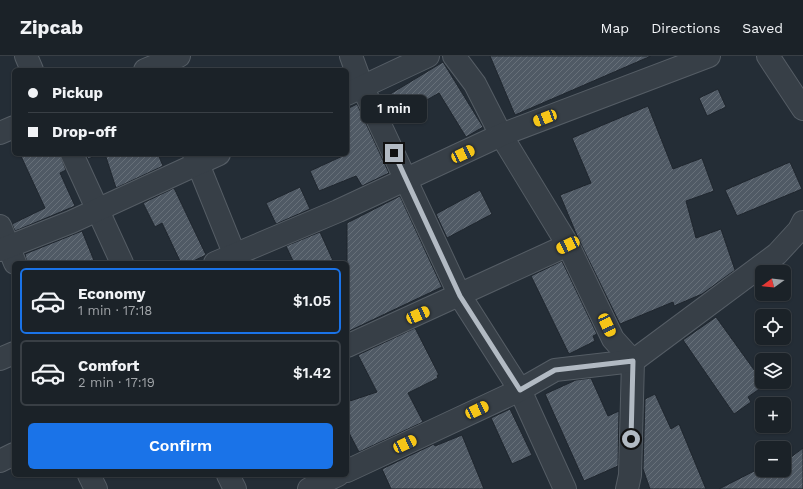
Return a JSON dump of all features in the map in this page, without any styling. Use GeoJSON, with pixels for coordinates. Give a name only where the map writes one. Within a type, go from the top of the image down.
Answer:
{"type":"FeatureCollection","features":[{"type":"Feature","properties":{"kind":"street"},"geometry":{"type":"LineString","coordinates":[[26,56],[31,68]]}},
{"type":"Feature","properties":{"kind":"street"},"geometry":{"type":"LineString","coordinates":[[151,66],[179,56]]}},
{"type":"Feature","properties":{"kind":"street"},"geometry":{"type":"LineString","coordinates":[[351,56],[354,90],[407,180],[460,296],[520,390],[566,489]]}},
{"type":"Feature","properties":{"kind":"street"},"geometry":{"type":"LineString","coordinates":[[354,90],[428,56]]}},
{"type":"Feature","properties":{"kind":"street"},"geometry":{"type":"LineString","coordinates":[[454,56],[475,84],[501,135],[568,245],[613,339],[633,361],[630,475],[627,489]]}},
{"type":"Feature","properties":{"kind":"street"},"geometry":{"type":"LineString","coordinates":[[226,261],[237,259],[501,135],[709,56]]}},
{"type":"Feature","properties":{"kind":"street"},"geometry":{"type":"LineString","coordinates":[[768,56],[803,109]]}},
{"type":"Feature","properties":{"kind":"street"},"geometry":{"type":"LineString","coordinates":[[0,133],[12,128]]}},
{"type":"Feature","properties":{"kind":"street"},"geometry":{"type":"LineString","coordinates":[[73,156],[121,261]]}},
{"type":"Feature","properties":{"kind":"street"},"geometry":{"type":"LineString","coordinates":[[0,226],[8,253],[196,159],[210,156]]}},
{"type":"Feature","properties":{"kind":"street"},"geometry":{"type":"LineString","coordinates":[[196,159],[237,259]]}},
{"type":"Feature","properties":{"kind":"street"},"geometry":{"type":"LineString","coordinates":[[349,472],[520,390],[555,370],[633,361],[777,254],[799,230],[803,222]]}},
{"type":"Feature","properties":{"kind":"street"},"geometry":{"type":"LineString","coordinates":[[349,345],[460,296],[568,245]]}},
{"type":"Feature","properties":{"kind":"street"},"geometry":{"type":"LineString","coordinates":[[0,359],[12,354]]}},
{"type":"Feature","properties":{"kind":"street"},"geometry":{"type":"LineString","coordinates":[[0,461],[12,455]]}},
{"type":"Feature","properties":{"kind":"street"},"geometry":{"type":"LineString","coordinates":[[90,477],[96,489]]}},
{"type":"Feature","properties":{"kind":"street"},"geometry":{"type":"LineString","coordinates":[[229,477],[235,489]]}},
{"type":"Feature","properties":{"kind":"street"},"geometry":{"type":"LineString","coordinates":[[309,489],[336,478]]}},
{"type":"Feature","properties":{"kind":"building"},"geometry":{"type":"Polygon","coordinates":[[[490,56],[651,56],[515,115],[490,56]]]}},
{"type":"Feature","properties":{"kind":"building"},"geometry":{"type":"Polygon","coordinates":[[[443,62],[483,127],[466,137],[439,93],[392,120],[382,99],[443,62]]]}},
{"type":"Feature","properties":{"kind":"building"},"geometry":{"type":"Polygon","coordinates":[[[718,89],[726,107],[707,116],[699,98],[718,89]]]}},
{"type":"Feature","properties":{"kind":"building"},"geometry":{"type":"Polygon","coordinates":[[[357,104],[389,173],[362,186],[356,176],[319,191],[310,171],[343,156],[349,156],[349,108],[357,104]]]}},
{"type":"Feature","properties":{"kind":"building"},"geometry":{"type":"Polygon","coordinates":[[[648,106],[673,169],[702,158],[714,191],[686,201],[696,238],[721,229],[735,270],[702,294],[674,306],[673,302],[620,324],[578,238],[560,195],[591,183],[572,138],[648,106]]]}},
{"type":"Feature","properties":{"kind":"building"},"geometry":{"type":"Polygon","coordinates":[[[21,156],[61,156],[66,170],[60,173],[75,206],[15,231],[12,224],[45,208],[21,156]]]}},
{"type":"Feature","properties":{"kind":"building"},"geometry":{"type":"Polygon","coordinates":[[[87,156],[95,156],[88,159],[87,156]]]}},
{"type":"Feature","properties":{"kind":"building"},"geometry":{"type":"Polygon","coordinates":[[[106,156],[159,156],[163,166],[116,188],[106,156]]]}},
{"type":"Feature","properties":{"kind":"building"},"geometry":{"type":"Polygon","coordinates":[[[790,162],[802,189],[737,216],[725,190],[790,162]]]}},
{"type":"Feature","properties":{"kind":"building"},"geometry":{"type":"Polygon","coordinates":[[[300,187],[310,209],[276,224],[266,203],[300,187]]]}},
{"type":"Feature","properties":{"kind":"building"},"geometry":{"type":"Polygon","coordinates":[[[174,188],[206,255],[193,261],[180,261],[162,223],[155,227],[143,203],[174,188]]]}},
{"type":"Feature","properties":{"kind":"building"},"geometry":{"type":"Polygon","coordinates":[[[480,190],[492,214],[447,238],[436,214],[480,190]]]}},
{"type":"Feature","properties":{"kind":"building"},"geometry":{"type":"Polygon","coordinates":[[[400,196],[442,287],[349,331],[349,261],[347,261],[347,223],[400,196]]]}},
{"type":"Feature","properties":{"kind":"building"},"geometry":{"type":"Polygon","coordinates":[[[82,231],[94,261],[27,261],[25,254],[82,231]]]}},
{"type":"Feature","properties":{"kind":"building"},"geometry":{"type":"Polygon","coordinates":[[[320,232],[333,261],[293,261],[286,246],[320,232]]]}},
{"type":"Feature","properties":{"kind":"building"},"geometry":{"type":"Polygon","coordinates":[[[562,261],[597,334],[593,336],[595,341],[569,354],[531,276],[562,261]]]}},
{"type":"Feature","properties":{"kind":"building"},"geometry":{"type":"Polygon","coordinates":[[[716,317],[755,371],[755,389],[759,389],[748,397],[751,402],[734,414],[683,340],[716,317]]]}},
{"type":"Feature","properties":{"kind":"building"},"geometry":{"type":"Polygon","coordinates":[[[415,328],[439,375],[437,375],[438,378],[408,393],[423,422],[359,452],[349,433],[349,401],[377,392],[358,355],[415,328]]]}},
{"type":"Feature","properties":{"kind":"building"},"geometry":{"type":"Polygon","coordinates":[[[591,378],[608,416],[619,411],[618,466],[584,481],[545,394],[576,380],[591,378]]]}},
{"type":"Feature","properties":{"kind":"building"},"geometry":{"type":"Polygon","coordinates":[[[655,394],[671,429],[679,424],[706,489],[650,489],[643,469],[645,399],[655,394]]]}},
{"type":"Feature","properties":{"kind":"building"},"geometry":{"type":"Polygon","coordinates":[[[510,409],[532,455],[512,464],[491,418],[510,409]]]}},
{"type":"Feature","properties":{"kind":"building"},"geometry":{"type":"Polygon","coordinates":[[[462,435],[484,489],[391,489],[382,469],[434,444],[435,446],[462,435]]]}},
{"type":"Feature","properties":{"kind":"building"},"geometry":{"type":"Polygon","coordinates":[[[803,448],[803,489],[719,489],[755,471],[755,477],[791,477],[791,457],[803,448]]]}},
{"type":"Feature","properties":{"kind":"route"},"geometry":{"type":"LineString","coordinates":[[394,153],[460,296],[520,390],[555,370],[633,361],[631,439]]}}]}
